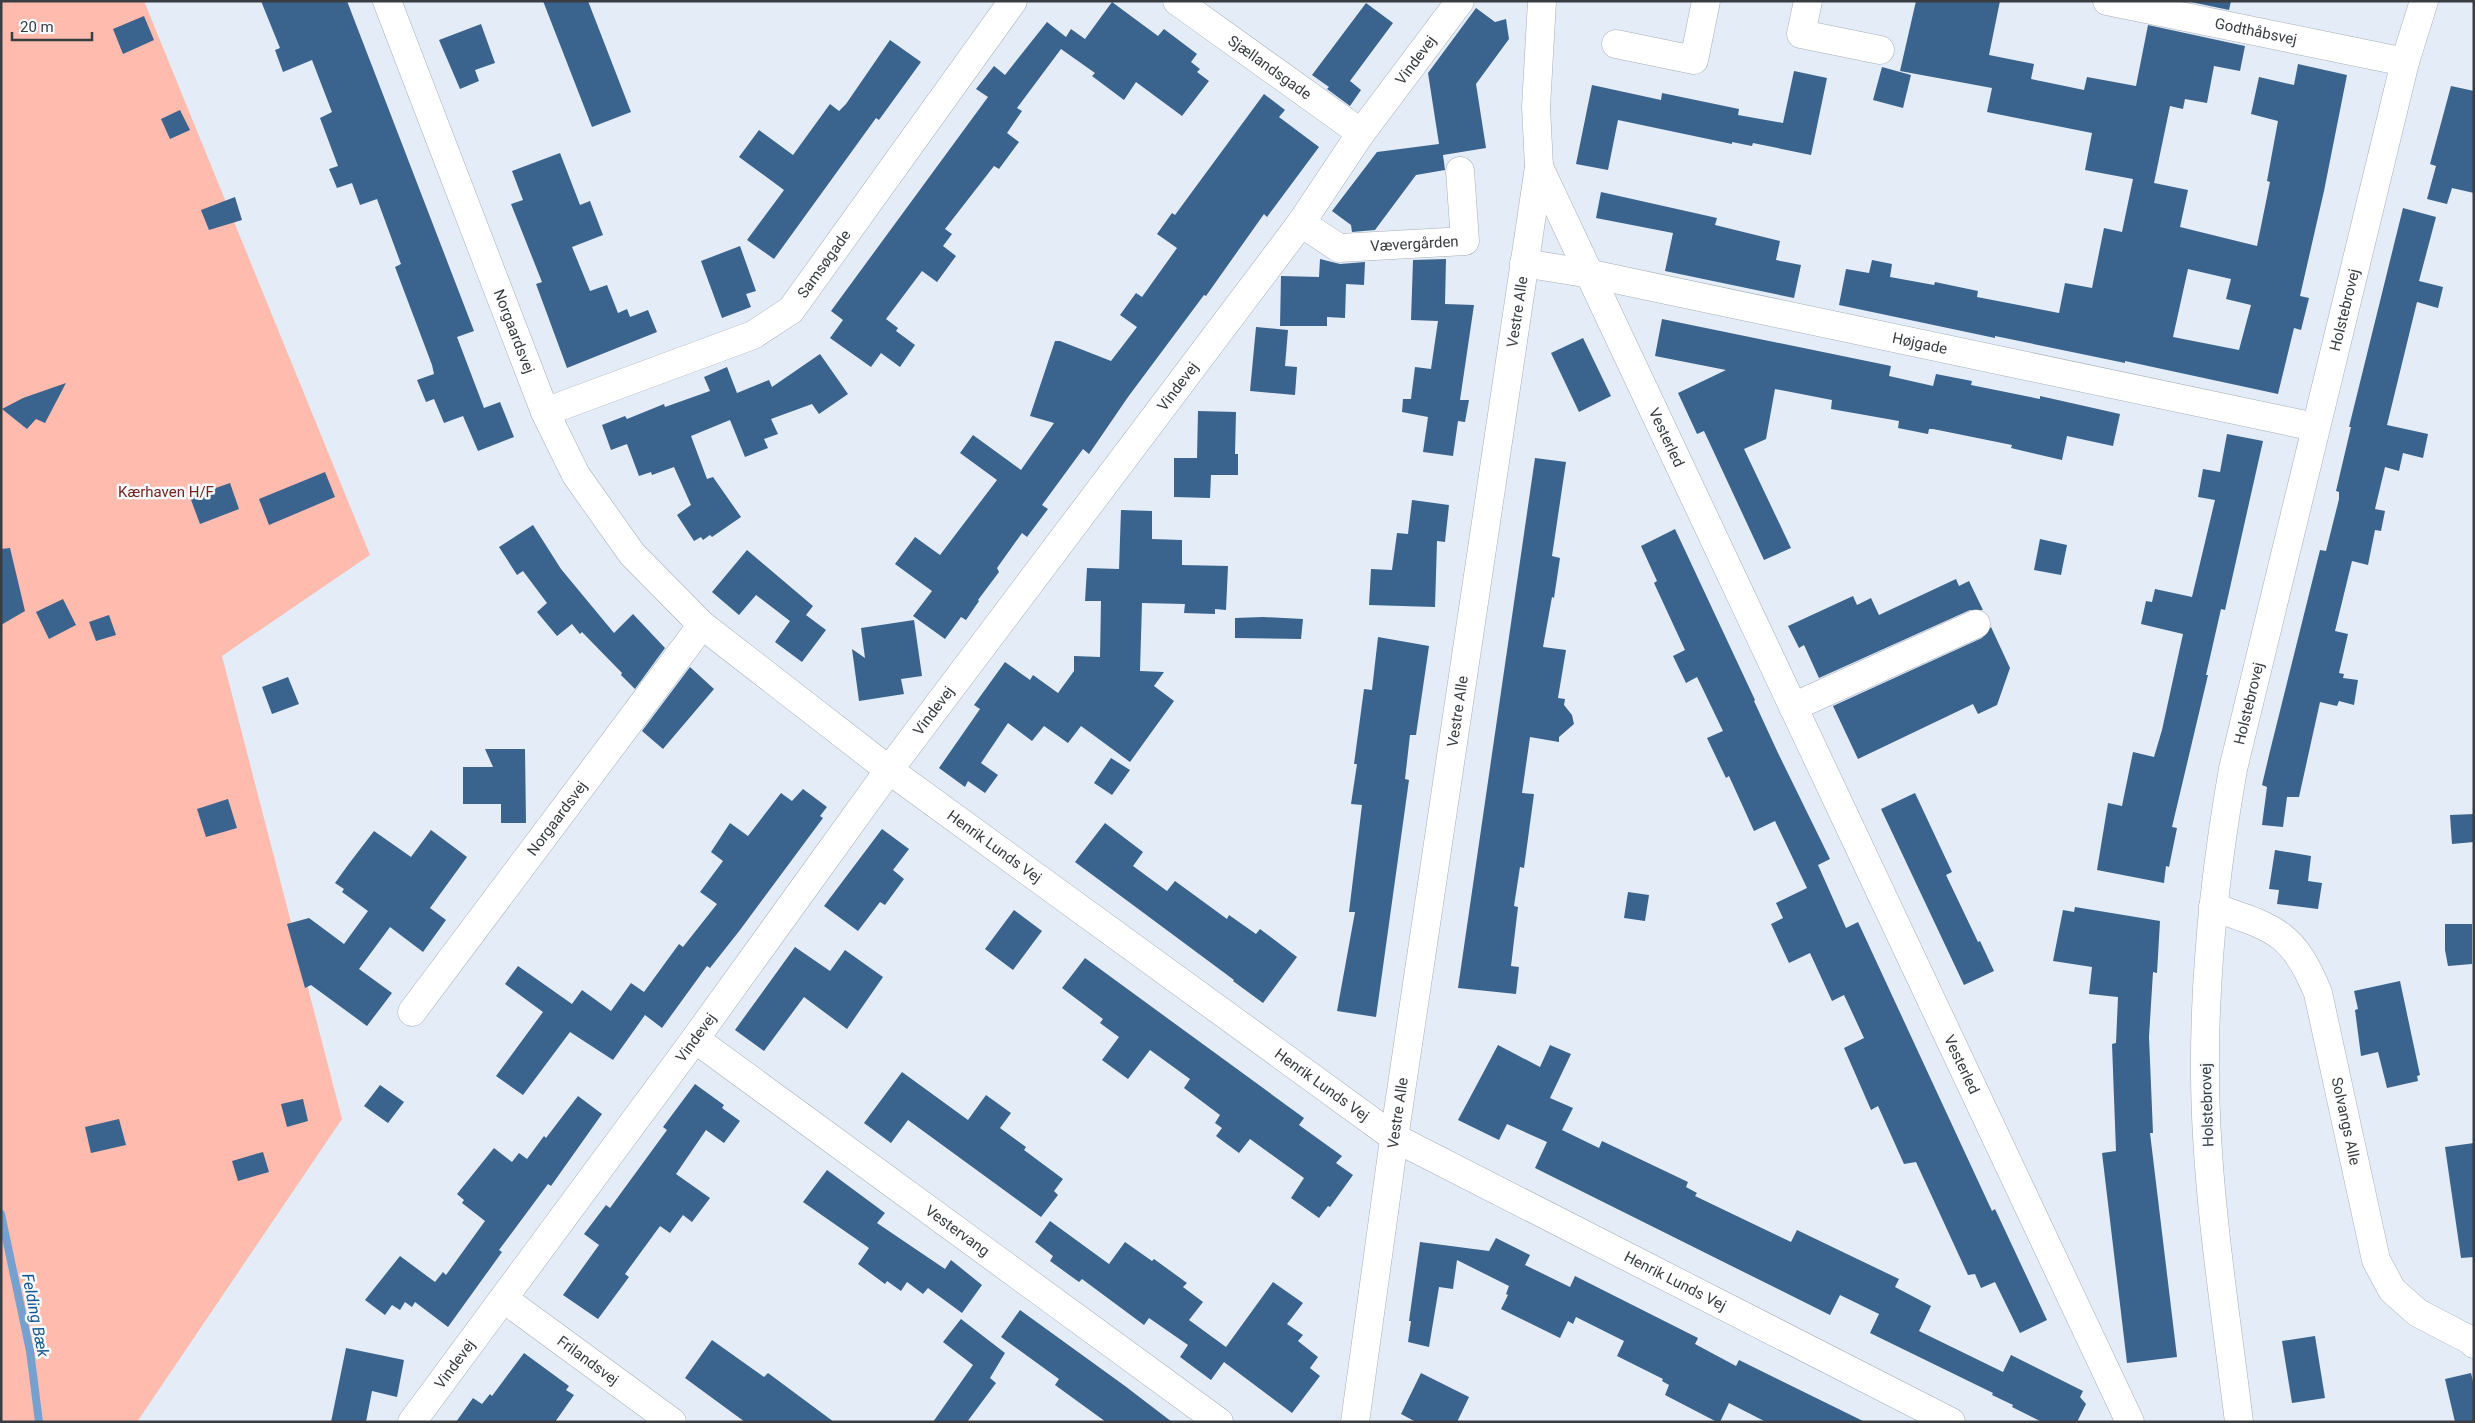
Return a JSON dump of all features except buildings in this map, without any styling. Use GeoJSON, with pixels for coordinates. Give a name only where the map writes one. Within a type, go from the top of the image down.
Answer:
{"type":"FeatureCollection","features":[{"type":"Feature","properties":{"kind":"street","name":"Norgaardsvej"},"geometry":{"type":"LineString","coordinates":[[387,1],[545,412],[576,475],[632,554],[702,624],[889,770]]}},
{"type":"Feature","properties":{"kind":"street","name":"Samsøgade"},"geometry":{"type":"LineString","coordinates":[[545,412],[753,334],[791,310],[1013,1]]}},
{"type":"Feature","properties":{"kind":"street","name":"Sjællandsgade"},"geometry":{"type":"LineString","coordinates":[[1177,1],[1361,133]]}},
{"type":"Feature","properties":{"kind":"street","name":"Vindevej"},"geometry":{"type":"LineString","coordinates":[[412,1422],[695,1039],[889,770],[1302,223],[1361,133],[1460,1]]}},
{"type":"Feature","properties":{"kind":"street","name":"Vestre Alle"},"geometry":{"type":"LineString","coordinates":[[1355,1422],[1395,1138],[1539,167],[1536,107],[1542,1]]}},
{"type":"Feature","properties":{"kind":"street"},"geometry":{"type":"LineString","coordinates":[[1616,44],[1694,60],[1706,1]]}},
{"type":"Feature","properties":{"kind":"street"},"geometry":{"type":"LineString","coordinates":[[1808,1],[1802,34],[1880,50]]}},
{"type":"Feature","properties":{"kind":"street","name":"Godthåbsvej"},"geometry":{"type":"LineString","coordinates":[[2107,1],[2406,62]]}},
{"type":"Feature","properties":{"kind":"street","name":"Holstebrovej"},"geometry":{"type":"LineString","coordinates":[[2240,1422],[2211,1198],[2206,1108],[2205,997],[2213,907],[2233,769],[2315,427],[2406,62],[2424,1]]}},
{"type":"Feature","properties":{"kind":"street","name":"Vesterled"},"geometry":{"type":"LineString","coordinates":[[1539,167],[2130,1422]]}},
{"type":"Feature","properties":{"kind":"street","name":"Vævergården"},"geometry":{"type":"LineString","coordinates":[[1302,223],[1339,248],[1465,241],[1460,171]]}},
{"type":"Feature","properties":{"kind":"street","name":"Højgade"},"geometry":{"type":"LineString","coordinates":[[1524,263],[1590,274],[2315,427]]}},
{"type":"Feature","properties":{"kind":"street","name":"Norgaardsvej"},"geometry":{"type":"LineString","coordinates":[[412,1012],[702,624]]}},
{"type":"Feature","properties":{"kind":"street"},"geometry":{"type":"LineString","coordinates":[[1793,707],[1976,624]]}},
{"type":"Feature","properties":{"kind":"street","name":"Henrik Lunds Vej"},"geometry":{"type":"LineString","coordinates":[[889,770],[1395,1138],[1951,1422]]}},
{"type":"Feature","properties":{"kind":"street","name":"Solvangs Alle"},"geometry":{"type":"LineString","coordinates":[[2213,907],[2263,924],[2289,942],[2307,965],[2318,993],[2376,1260],[2392,1290],[2418,1313],[2470,1340],[2474,1344]]}},
{"type":"Feature","properties":{"kind":"street","name":"Vestervang"},"geometry":{"type":"LineString","coordinates":[[695,1039],[1219,1422]]}},
{"type":"Feature","properties":{"kind":"street","name":"Frilandsvej"},"geometry":{"type":"LineString","coordinates":[[504,1299],[672,1422]]}},
{"type":"Feature","properties":{"kind":"green space","name":"Kærhaven H/F"},"geometry":{"type":"Polygon","coordinates":[[[1,1],[144,1],[370,555],[222,656],[342,1119],[137,1422],[1,1422],[1,1]]]}},
{"type":"Feature","properties":{"kind":"waterway","name":"Felding Bæk"},"geometry":{"type":"LineString","coordinates":[[1,1214],[30,1351],[39,1422]]}}]}
